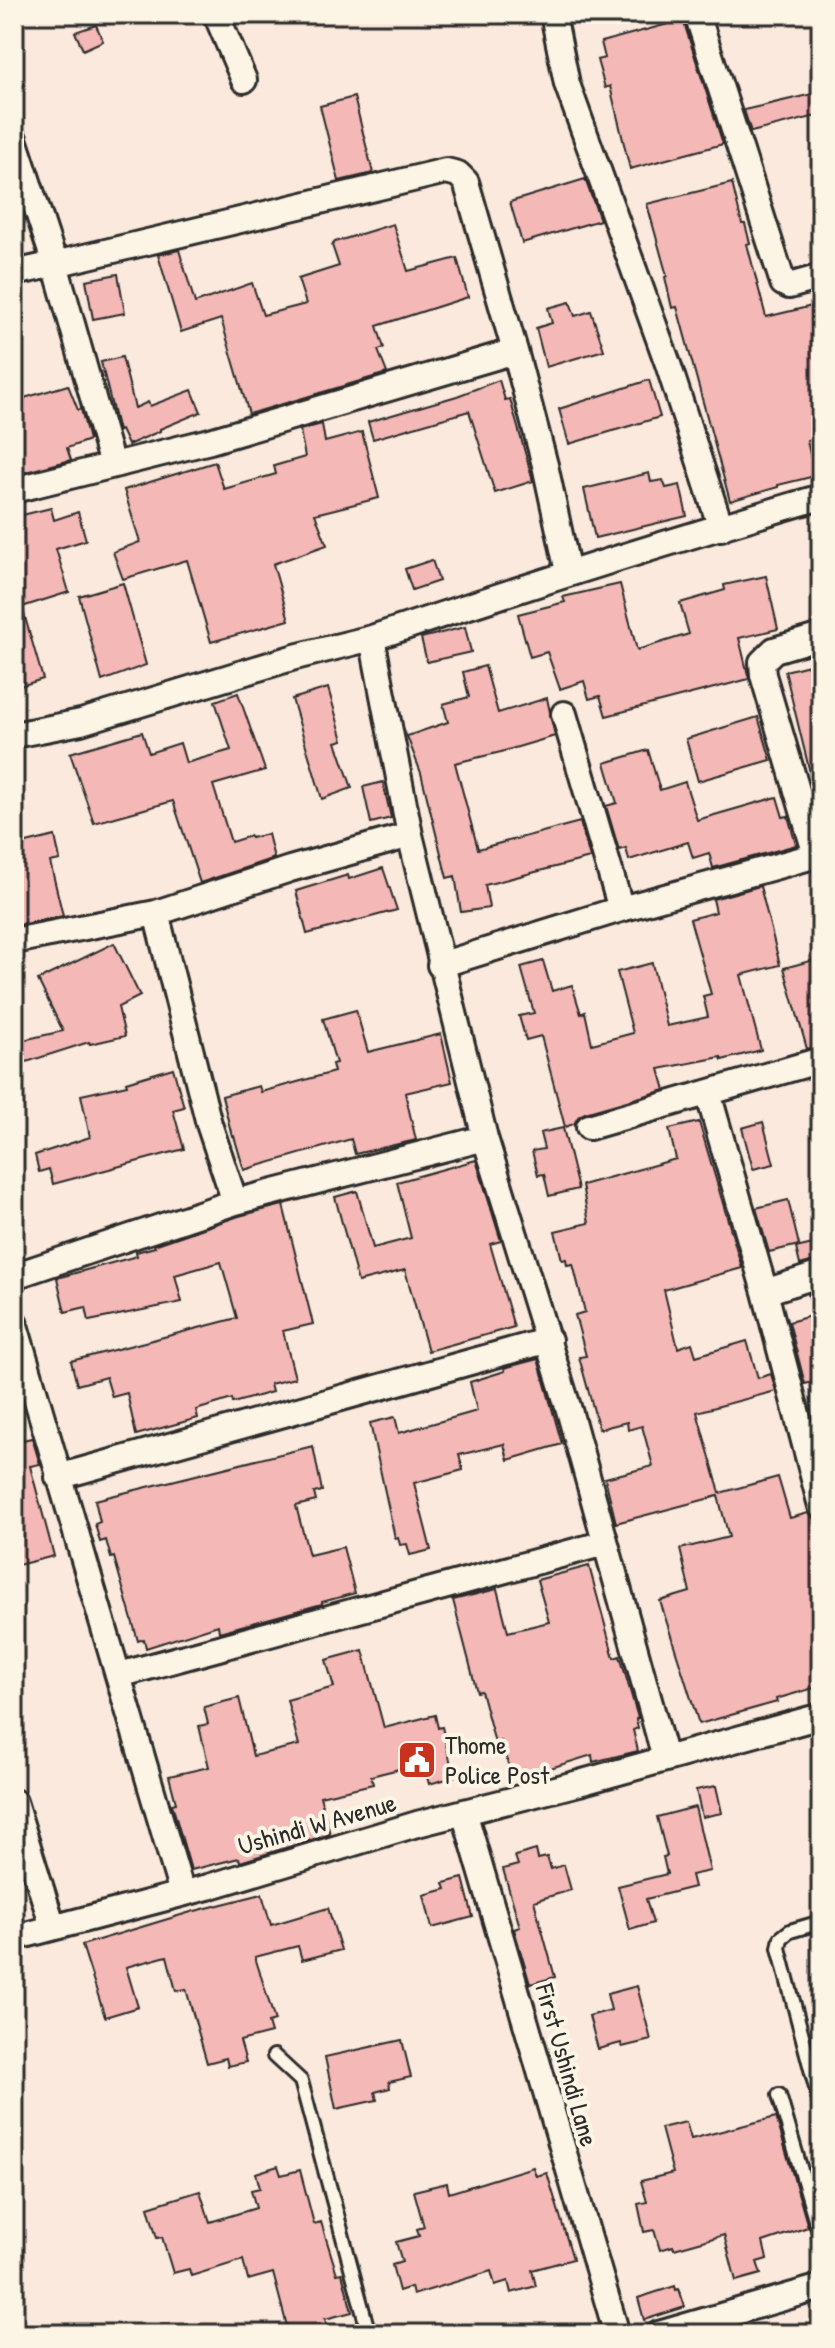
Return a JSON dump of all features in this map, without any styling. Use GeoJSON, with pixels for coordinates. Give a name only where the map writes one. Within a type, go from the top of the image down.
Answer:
{"type":"FeatureCollection","features":[{"type":"Feature","properties":{"kind":"street"},"geometry":{"type":"LineString","coordinates":[[216,14],[244,80]]}},
{"type":"Feature","properties":{"kind":"street"},"geometry":{"type":"LineString","coordinates":[[553,14],[567,84],[668,364],[721,528]]}},
{"type":"Feature","properties":{"kind":"street"},"geometry":{"type":"LineString","coordinates":[[697,14],[783,283],[789,286],[821,277]]}},
{"type":"Feature","properties":{"kind":"street"},"geometry":{"type":"LineString","coordinates":[[14,139],[55,264],[112,465]]}},
{"type":"Feature","properties":{"kind":"street"},"geometry":{"type":"LineString","coordinates":[[14,273],[446,171],[458,174],[466,182],[515,351],[545,465],[568,572]]}},
{"type":"Feature","properties":{"kind":"street"},"geometry":{"type":"LineString","coordinates":[[14,490],[210,441],[515,351]]}},
{"type":"Feature","properties":{"kind":"street"},"geometry":{"type":"LineString","coordinates":[[14,735],[81,722],[295,657],[372,638],[487,602],[568,572],[821,497]]}},
{"type":"Feature","properties":{"kind":"street"},"geometry":{"type":"LineString","coordinates":[[440,965],[621,909],[819,854],[763,675],[762,662],[774,650],[821,636]]}},
{"type":"Feature","properties":{"kind":"street"},"geometry":{"type":"LineString","coordinates":[[372,638],[410,835],[485,1138],[549,1340],[665,1758]]}},
{"type":"Feature","properties":{"kind":"street"},"geometry":{"type":"LineString","coordinates":[[564,714],[621,909]]}},
{"type":"Feature","properties":{"kind":"street"},"geometry":{"type":"LineString","coordinates":[[14,941],[156,913],[303,865],[410,835]]}},
{"type":"Feature","properties":{"kind":"street"},"geometry":{"type":"LineString","coordinates":[[156,913],[209,1124],[235,1202]]}},
{"type":"Feature","properties":{"kind":"street"},"geometry":{"type":"LineString","coordinates":[[589,1127],[821,1060]]}},
{"type":"Feature","properties":{"kind":"street"},"geometry":{"type":"LineString","coordinates":[[708,1093],[819,1493]]}},
{"type":"Feature","properties":{"kind":"street"},"geometry":{"type":"LineString","coordinates":[[14,1276],[235,1202],[485,1138]]}},
{"type":"Feature","properties":{"kind":"street"},"geometry":{"type":"LineString","coordinates":[[765,1292],[821,1274]]}},
{"type":"Feature","properties":{"kind":"street"},"geometry":{"type":"LineString","coordinates":[[14,1322],[182,1893]]}},
{"type":"Feature","properties":{"kind":"street"},"geometry":{"type":"LineString","coordinates":[[58,1477],[549,1340]]}},
{"type":"Feature","properties":{"kind":"street"},"geometry":{"type":"LineString","coordinates":[[119,1675],[605,1543]]}},
{"type":"Feature","properties":{"kind":"street","name":"Ushindi W Avenue"},"geometry":{"type":"LineString","coordinates":[[14,1938],[821,1716]]}},
{"type":"Feature","properties":{"kind":"street"},"geometry":{"type":"LineString","coordinates":[[14,1802],[53,1927]]}},
{"type":"Feature","properties":{"kind":"street","name":"First Ushindi Lane"},"geometry":{"type":"LineString","coordinates":[[464,1812],[617,2334]]}},
{"type":"Feature","properties":{"kind":"street"},"geometry":{"type":"LineString","coordinates":[[659,2334],[821,2287]]}},
{"type":"Feature","properties":{"kind":"lane"},"geometry":{"type":"LineString","coordinates":[[821,1922],[790,1931],[781,1938],[779,1948],[821,2107]]}},
{"type":"Feature","properties":{"kind":"lane"},"geometry":{"type":"LineString","coordinates":[[274,2056],[301,2081],[369,2334]]}},
{"type":"Feature","properties":{"kind":"lane"},"geometry":{"type":"LineString","coordinates":[[779,2095],[821,2239]]}},
{"type":"Feature","properties":{"kind":"building"},"geometry":{"type":"Polygon","coordinates":[[[683,20],[723,144],[630,169],[610,86],[605,88],[597,60],[605,58],[601,42],[683,20]]]}},
{"type":"Feature","properties":{"kind":"building"},"geometry":{"type":"Polygon","coordinates":[[[96,25],[103,41],[83,50],[75,32],[96,25]]]}},
{"type":"Feature","properties":{"kind":"building"},"geometry":{"type":"Polygon","coordinates":[[[821,92],[821,115],[751,132],[744,110],[821,92]]]}},
{"type":"Feature","properties":{"kind":"building"},"geometry":{"type":"Polygon","coordinates":[[[354,97],[373,173],[339,181],[320,106],[354,97]]]}},
{"type":"Feature","properties":{"kind":"building"},"geometry":{"type":"Polygon","coordinates":[[[585,179],[600,220],[522,243],[510,202],[585,179]]]}},
{"type":"Feature","properties":{"kind":"building"},"geometry":{"type":"Polygon","coordinates":[[[732,183],[750,243],[747,244],[766,317],[812,306],[821,340],[821,438],[807,441],[815,476],[730,501],[677,307],[672,308],[667,276],[647,204],[732,183]]]}},
{"type":"Feature","properties":{"kind":"building"},"geometry":{"type":"Polygon","coordinates":[[[393,224],[408,271],[457,258],[468,297],[377,326],[384,348],[378,350],[387,373],[249,414],[221,319],[181,332],[158,255],[179,250],[195,303],[252,283],[263,315],[306,304],[298,279],[339,266],[332,245],[335,242],[393,224]]]}},
{"type":"Feature","properties":{"kind":"building"},"geometry":{"type":"Polygon","coordinates":[[[118,274],[125,313],[93,319],[86,280],[118,274]]]}},
{"type":"Feature","properties":{"kind":"building"},"geometry":{"type":"Polygon","coordinates":[[[570,302],[575,316],[591,311],[604,350],[546,367],[536,328],[552,323],[548,308],[570,302]]]}},
{"type":"Feature","properties":{"kind":"building"},"geometry":{"type":"Polygon","coordinates":[[[122,357],[135,408],[148,402],[150,406],[192,390],[201,412],[128,445],[121,430],[118,431],[101,362],[122,357]]]}},
{"type":"Feature","properties":{"kind":"building"},"geometry":{"type":"Polygon","coordinates":[[[499,380],[505,400],[510,399],[533,481],[495,493],[469,411],[373,439],[368,422],[457,396],[499,380]]]}},
{"type":"Feature","properties":{"kind":"building"},"geometry":{"type":"Polygon","coordinates":[[[649,380],[660,417],[569,444],[559,409],[649,380]]]}},
{"type":"Feature","properties":{"kind":"building"},"geometry":{"type":"Polygon","coordinates":[[[68,385],[78,410],[81,409],[89,440],[67,448],[71,460],[14,475],[14,401],[68,385]]]}},
{"type":"Feature","properties":{"kind":"building"},"geometry":{"type":"Polygon","coordinates":[[[322,424],[325,442],[362,432],[379,498],[315,514],[327,545],[273,564],[289,620],[211,642],[187,560],[123,579],[113,552],[140,542],[124,490],[215,462],[224,489],[276,474],[274,466],[305,457],[300,430],[322,424]]]}},
{"type":"Feature","properties":{"kind":"building"},"geometry":{"type":"Polygon","coordinates":[[[649,473],[651,482],[663,480],[666,488],[680,485],[687,516],[595,538],[584,489],[649,473]]]}},
{"type":"Feature","properties":{"kind":"building"},"geometry":{"type":"Polygon","coordinates":[[[51,508],[54,520],[78,512],[86,540],[56,549],[69,592],[22,607],[43,679],[17,687],[14,677],[14,517],[51,508]]]}},
{"type":"Feature","properties":{"kind":"building"},"geometry":{"type":"Polygon","coordinates":[[[432,560],[439,581],[412,590],[405,569],[432,560]]]}},
{"type":"Feature","properties":{"kind":"building"},"geometry":{"type":"Polygon","coordinates":[[[766,576],[778,629],[739,638],[749,679],[606,716],[600,696],[589,699],[584,681],[560,689],[547,652],[530,657],[518,614],[565,602],[563,597],[620,584],[637,650],[689,634],[680,603],[725,590],[724,585],[766,576]]]}},
{"type":"Feature","properties":{"kind":"building"},"geometry":{"type":"Polygon","coordinates":[[[123,583],[146,665],[102,681],[79,596],[123,583]]]}},
{"type":"Feature","properties":{"kind":"building"},"geometry":{"type":"Polygon","coordinates":[[[465,627],[471,652],[427,662],[421,638],[465,627]]]}},
{"type":"Feature","properties":{"kind":"building"},"geometry":{"type":"Polygon","coordinates":[[[821,662],[821,788],[814,789],[785,671],[821,662]]]}},
{"type":"Feature","properties":{"kind":"building"},"geometry":{"type":"Polygon","coordinates":[[[485,666],[498,713],[547,698],[555,736],[455,763],[478,849],[580,822],[590,858],[485,885],[489,908],[461,912],[455,876],[447,878],[421,773],[407,736],[448,722],[443,704],[469,697],[463,672],[485,666]]]}},
{"type":"Feature","properties":{"kind":"building"},"geometry":{"type":"Polygon","coordinates":[[[328,688],[343,740],[336,742],[352,788],[322,799],[292,699],[328,688]]]}},
{"type":"Feature","properties":{"kind":"building"},"geometry":{"type":"Polygon","coordinates":[[[238,693],[265,770],[213,785],[231,842],[268,834],[274,858],[200,883],[173,801],[94,823],[70,753],[142,732],[149,753],[180,743],[186,763],[231,750],[215,701],[238,693]]]}},
{"type":"Feature","properties":{"kind":"building"},"geometry":{"type":"Polygon","coordinates":[[[758,717],[771,760],[698,781],[686,739],[758,717]]]}},
{"type":"Feature","properties":{"kind":"building"},"geometry":{"type":"Polygon","coordinates":[[[648,750],[660,790],[685,782],[697,820],[777,797],[783,817],[788,816],[796,845],[713,868],[709,853],[693,858],[688,842],[629,860],[626,848],[619,850],[606,806],[617,803],[605,763],[648,750]]]}},
{"type":"Feature","properties":{"kind":"building"},"geometry":{"type":"Polygon","coordinates":[[[383,782],[391,818],[371,823],[363,787],[383,782]]]}},
{"type":"Feature","properties":{"kind":"building"},"geometry":{"type":"Polygon","coordinates":[[[55,836],[60,860],[50,862],[63,916],[14,926],[14,846],[55,836]]]}},
{"type":"Feature","properties":{"kind":"building"},"geometry":{"type":"Polygon","coordinates":[[[383,868],[397,910],[307,934],[296,891],[383,868]]]}},
{"type":"Feature","properties":{"kind":"building"},"geometry":{"type":"Polygon","coordinates":[[[760,886],[780,965],[741,975],[761,1050],[722,1060],[721,1057],[659,1069],[665,1090],[585,1113],[574,1124],[565,1127],[541,1036],[526,1040],[519,1016],[534,1013],[521,967],[543,961],[552,991],[572,985],[581,1014],[585,1012],[592,1044],[633,1033],[617,972],[652,963],[667,1026],[708,1017],[703,996],[711,994],[690,919],[716,912],[713,899],[760,886]]]}},
{"type":"Feature","properties":{"kind":"building"},"geometry":{"type":"Polygon","coordinates":[[[114,943],[140,996],[118,1007],[125,1036],[89,1042],[14,1066],[14,1042],[63,1031],[38,980],[114,943]]]}},
{"type":"Feature","properties":{"kind":"building"},"geometry":{"type":"Polygon","coordinates":[[[821,958],[821,1045],[807,1049],[784,968],[821,958]]]}},
{"type":"Feature","properties":{"kind":"building"},"geometry":{"type":"Polygon","coordinates":[[[356,1010],[368,1052],[441,1034],[452,1082],[405,1093],[416,1140],[355,1154],[351,1139],[244,1170],[222,1096],[259,1086],[261,1092],[334,1072],[332,1064],[336,1063],[323,1019],[356,1010]]]}},
{"type":"Feature","properties":{"kind":"building"},"geometry":{"type":"Polygon","coordinates":[[[173,1068],[184,1107],[173,1110],[184,1149],[53,1184],[49,1169],[39,1172],[35,1155],[90,1137],[81,1095],[127,1085],[126,1082],[173,1068]]]}},
{"type":"Feature","properties":{"kind":"building"},"geometry":{"type":"Polygon","coordinates":[[[699,1122],[742,1268],[664,1290],[678,1348],[692,1343],[696,1356],[747,1341],[758,1378],[771,1374],[776,1391],[697,1412],[720,1493],[778,1477],[790,1518],[808,1513],[815,1519],[821,1541],[821,1609],[816,1610],[821,1628],[821,1686],[699,1724],[660,1601],[690,1592],[680,1549],[729,1537],[718,1496],[616,1523],[605,1478],[653,1466],[642,1426],[628,1430],[627,1422],[599,1429],[579,1357],[586,1356],[575,1315],[585,1312],[573,1264],[567,1265],[566,1259],[562,1260],[555,1231],[589,1223],[582,1185],[676,1159],[669,1129],[699,1122]]]}},
{"type":"Feature","properties":{"kind":"building"},"geometry":{"type":"Polygon","coordinates":[[[763,1122],[774,1164],[753,1169],[742,1128],[763,1122]]]}},
{"type":"Feature","properties":{"kind":"building"},"geometry":{"type":"Polygon","coordinates":[[[563,1128],[578,1189],[549,1196],[544,1174],[538,1175],[532,1151],[544,1149],[540,1133],[563,1128]]]}},
{"type":"Feature","properties":{"kind":"building"},"geometry":{"type":"Polygon","coordinates":[[[476,1160],[501,1241],[490,1244],[514,1327],[428,1351],[405,1270],[358,1282],[335,1197],[357,1191],[373,1248],[411,1238],[397,1182],[476,1160]]]}},
{"type":"Feature","properties":{"kind":"building"},"geometry":{"type":"Polygon","coordinates":[[[788,1200],[799,1245],[769,1252],[756,1208],[788,1200]]]}},
{"type":"Feature","properties":{"kind":"building"},"geometry":{"type":"Polygon","coordinates":[[[283,1205],[313,1324],[283,1331],[295,1378],[270,1384],[272,1392],[233,1403],[232,1399],[196,1410],[198,1418],[136,1435],[127,1393],[112,1397],[106,1377],[77,1385],[71,1361],[237,1318],[221,1262],[175,1275],[182,1302],[89,1321],[86,1307],[65,1312],[57,1278],[137,1256],[136,1252],[154,1245],[239,1216],[283,1205]]]}},
{"type":"Feature","properties":{"kind":"building"},"geometry":{"type":"Polygon","coordinates":[[[821,1242],[821,1259],[800,1265],[796,1248],[821,1242]]]}},
{"type":"Feature","properties":{"kind":"building"},"geometry":{"type":"Polygon","coordinates":[[[821,1290],[821,1380],[805,1384],[789,1322],[814,1315],[808,1294],[821,1290]]]}},
{"type":"Feature","properties":{"kind":"building"},"geometry":{"type":"Polygon","coordinates":[[[538,1359],[562,1444],[508,1460],[504,1444],[459,1455],[463,1470],[414,1483],[431,1550],[410,1555],[407,1544],[400,1545],[398,1537],[395,1538],[370,1423],[395,1417],[399,1433],[477,1411],[470,1382],[538,1359]]]}},
{"type":"Feature","properties":{"kind":"building"},"geometry":{"type":"Polygon","coordinates":[[[19,1429],[22,1440],[32,1438],[40,1464],[30,1466],[54,1556],[14,1566],[14,1430],[19,1429]]]}},
{"type":"Feature","properties":{"kind":"building"},"geometry":{"type":"Polygon","coordinates":[[[313,1446],[322,1491],[314,1493],[316,1501],[296,1506],[309,1555],[343,1547],[355,1593],[219,1632],[218,1625],[146,1648],[144,1639],[138,1641],[114,1557],[111,1558],[106,1540],[100,1542],[95,1524],[100,1522],[95,1500],[313,1446]]]}},
{"type":"Feature","properties":{"kind":"building"},"geometry":{"type":"Polygon","coordinates":[[[589,1566],[614,1658],[620,1656],[638,1718],[638,1728],[633,1730],[638,1751],[593,1762],[592,1755],[528,1775],[526,1769],[511,1774],[501,1741],[495,1743],[481,1691],[477,1692],[453,1600],[497,1589],[508,1632],[549,1622],[537,1580],[589,1566]]]}},
{"type":"Feature","properties":{"kind":"building"},"geometry":{"type":"Polygon","coordinates":[[[363,1650],[384,1728],[435,1715],[438,1728],[442,1727],[454,1777],[429,1784],[423,1763],[371,1776],[373,1784],[320,1796],[330,1834],[240,1862],[239,1858],[191,1870],[172,1804],[176,1803],[169,1776],[209,1767],[199,1726],[208,1724],[204,1707],[239,1698],[253,1756],[299,1745],[287,1700],[334,1687],[326,1660],[363,1650]]]}},
{"type":"Feature","properties":{"kind":"building"},"geometry":{"type":"Polygon","coordinates":[[[716,1786],[722,1813],[702,1817],[696,1790],[716,1786]]]}},
{"type":"Feature","properties":{"kind":"building"},"geometry":{"type":"Polygon","coordinates":[[[695,1807],[710,1871],[691,1875],[694,1887],[646,1899],[653,1923],[630,1930],[618,1886],[667,1874],[663,1857],[667,1856],[657,1817],[695,1807]]]}},
{"type":"Feature","properties":{"kind":"building"},"geometry":{"type":"Polygon","coordinates":[[[536,1850],[538,1859],[547,1857],[551,1869],[564,1865],[571,1890],[534,1901],[555,1977],[530,1984],[514,1929],[520,1927],[503,1869],[518,1865],[515,1856],[536,1850]]]}},
{"type":"Feature","properties":{"kind":"building"},"geometry":{"type":"Polygon","coordinates":[[[463,1878],[473,1917],[432,1928],[424,1895],[446,1889],[444,1883],[463,1878]]]}},
{"type":"Feature","properties":{"kind":"building"},"geometry":{"type":"Polygon","coordinates":[[[262,1894],[271,1925],[328,1908],[341,1950],[302,1960],[298,1946],[255,1957],[275,2021],[268,2023],[271,2033],[240,2041],[246,2062],[228,2066],[226,2058],[207,2063],[186,1989],[176,1991],[167,1956],[126,1967],[138,2007],[105,2017],[82,1945],[262,1894]]]}},
{"type":"Feature","properties":{"kind":"building"},"geometry":{"type":"Polygon","coordinates":[[[637,1986],[651,2040],[598,2049],[589,2016],[611,2010],[607,1994],[637,1986]]]}},
{"type":"Feature","properties":{"kind":"building"},"geometry":{"type":"Polygon","coordinates":[[[402,2040],[411,2077],[389,2082],[390,2088],[375,2092],[377,2100],[336,2109],[325,2057],[402,2040]]]}},
{"type":"Feature","properties":{"kind":"building"},"geometry":{"type":"Polygon","coordinates":[[[776,2117],[808,2227],[763,2242],[767,2259],[757,2262],[761,2274],[736,2281],[724,2235],[660,2250],[654,2230],[644,2232],[638,2204],[647,2202],[641,2181],[673,2173],[661,2128],[686,2122],[691,2139],[776,2117]]]}},
{"type":"Feature","properties":{"kind":"building"},"geometry":{"type":"Polygon","coordinates":[[[278,2166],[281,2175],[300,2170],[314,2224],[321,2222],[337,2274],[342,2273],[352,2312],[325,2319],[328,2330],[315,2334],[296,2334],[295,2329],[288,2330],[273,2273],[248,2280],[243,2260],[191,2276],[189,2269],[173,2273],[162,2237],[157,2238],[148,2207],[200,2191],[210,2222],[256,2208],[251,2190],[260,2188],[256,2173],[278,2166]]]}},
{"type":"Feature","properties":{"kind":"building"},"geometry":{"type":"Polygon","coordinates":[[[533,2167],[536,2176],[547,2173],[573,2259],[532,2270],[536,2286],[511,2293],[508,2281],[495,2285],[491,2271],[413,2295],[411,2287],[399,2291],[392,2265],[402,2262],[396,2242],[419,2236],[417,2229],[424,2227],[414,2191],[447,2183],[449,2193],[533,2167]]]}},
{"type":"Feature","properties":{"kind":"building"},"geometry":{"type":"Polygon","coordinates":[[[675,2286],[685,2307],[644,2320],[638,2298],[675,2286]]]}},
{"type":"Feature","properties":{"kind":"place","name":"Thome Police Post"},"geometry":{"type":"Point","coordinates":[417,1760]}}]}
